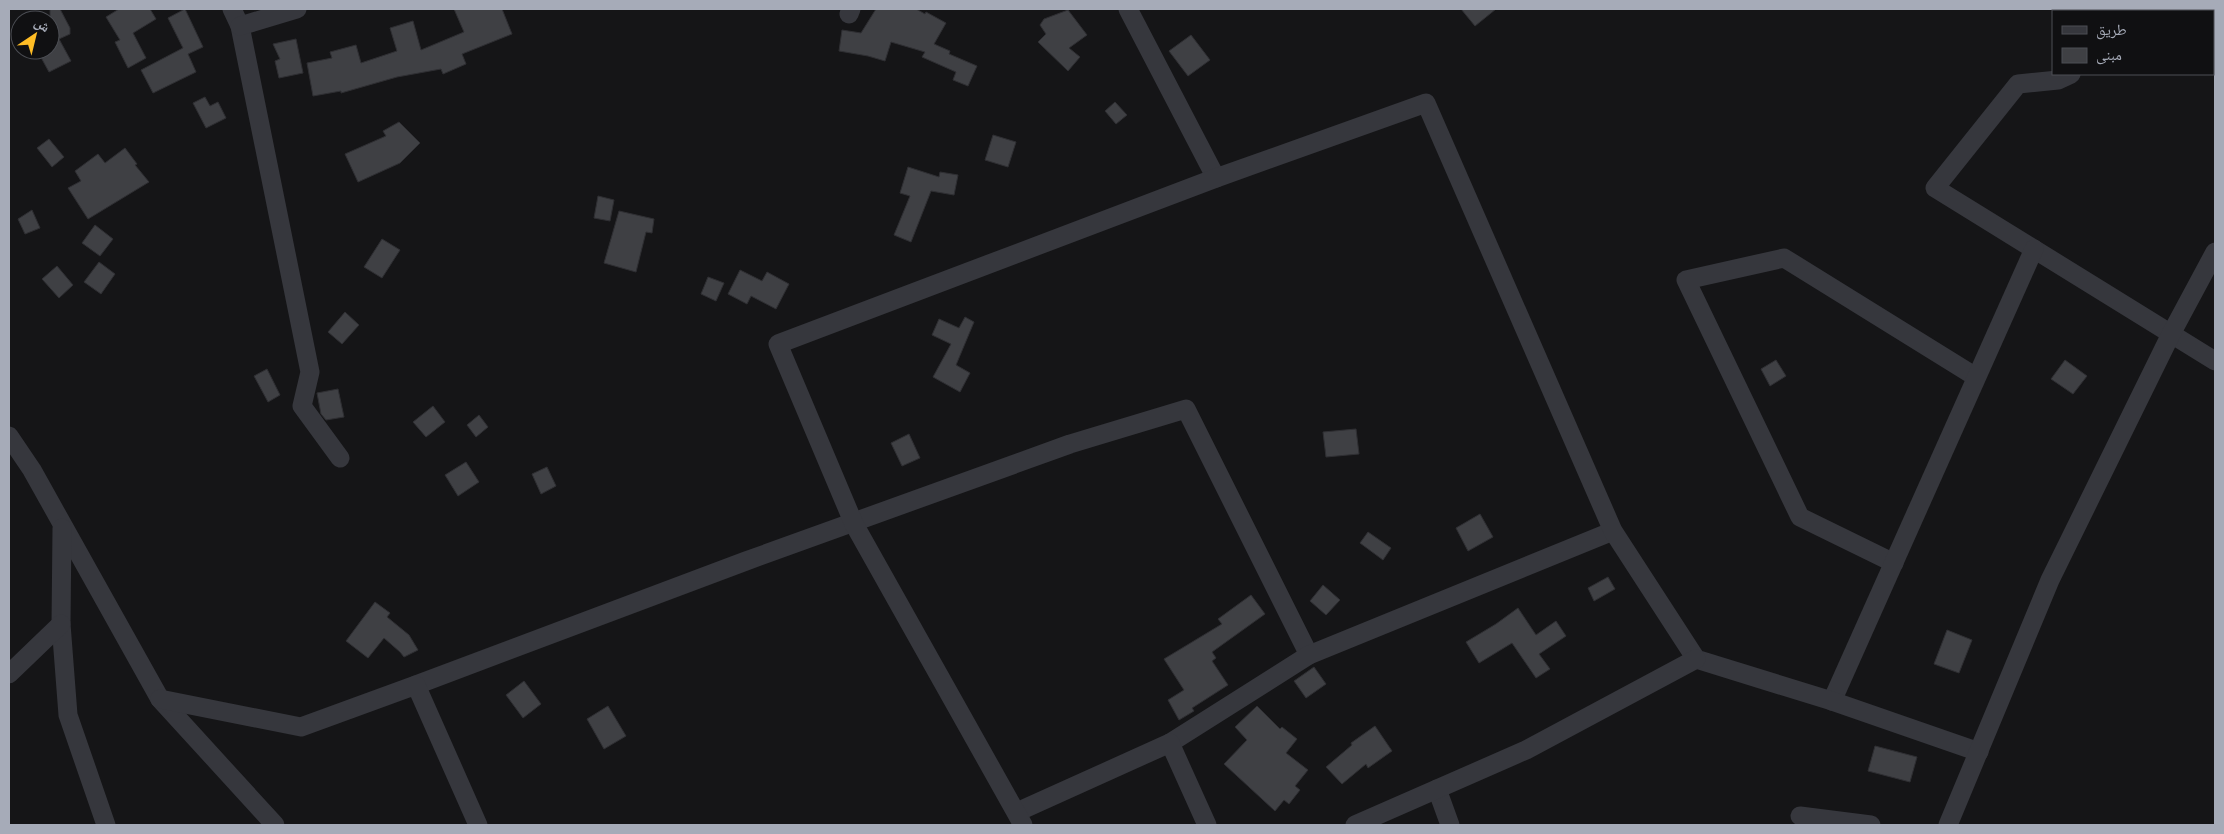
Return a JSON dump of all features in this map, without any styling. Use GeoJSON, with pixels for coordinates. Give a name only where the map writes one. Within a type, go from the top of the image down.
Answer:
{"type":"FeatureCollection","features":[{"type":"Feature","properties":{"kind":"street"},"geometry":{"type":"LineString","coordinates":[[232,9],[240,26],[310,372],[302,406],[340,458]]}},
{"type":"Feature","properties":{"kind":"street"},"geometry":{"type":"LineString","coordinates":[[240,26],[297,9]]}},
{"type":"Feature","properties":{"kind":"street"},"geometry":{"type":"LineString","coordinates":[[1128,9],[1216,178]]}},
{"type":"Feature","properties":{"kind":"street"},"geometry":{"type":"LineString","coordinates":[[2069,75],[2058,80],[2018,84],[1935,188],[2215,361]]}},
{"type":"Feature","properties":{"kind":"street"},"geometry":{"type":"LineString","coordinates":[[1613,531],[1309,655],[1170,743],[1020,818],[854,524],[778,344],[1216,178],[1426,103],[1613,531],[1696,659],[1832,701],[1979,752]]}},
{"type":"Feature","properties":{"kind":"street"},"geometry":{"type":"LineString","coordinates":[[1832,701],[2034,249]]}},
{"type":"Feature","properties":{"kind":"street"},"geometry":{"type":"LineString","coordinates":[[1948,825],[2050,580],[2171,334],[2215,252]]}},
{"type":"Feature","properties":{"kind":"street"},"geometry":{"type":"LineString","coordinates":[[1894,563],[1800,517],[1686,280],[1784,258],[1976,377]]}},
{"type":"Feature","properties":{"kind":"street"},"geometry":{"type":"LineString","coordinates":[[160,699],[301,727],[746,561],[854,524],[1070,444],[1186,409],[1309,655]]}},
{"type":"Feature","properties":{"kind":"street"},"geometry":{"type":"LineString","coordinates":[[9,436],[32,470],[62,527],[160,699],[275,825]]}},
{"type":"Feature","properties":{"kind":"street"},"geometry":{"type":"LineString","coordinates":[[62,527],[61,624],[68,715],[106,825]]}},
{"type":"Feature","properties":{"kind":"street"},"geometry":{"type":"LineString","coordinates":[[9,674],[61,624]]}},
{"type":"Feature","properties":{"kind":"street"},"geometry":{"type":"LineString","coordinates":[[1354,825],[1526,750],[1696,659]]}},
{"type":"Feature","properties":{"kind":"street"},"geometry":{"type":"LineString","coordinates":[[416,685],[478,825]]}},
{"type":"Feature","properties":{"kind":"street"},"geometry":{"type":"LineString","coordinates":[[1170,743],[1207,825]]}},
{"type":"Feature","properties":{"kind":"street"},"geometry":{"type":"LineString","coordinates":[[1437,789],[1450,825]]}},
{"type":"Feature","properties":{"kind":"street"},"geometry":{"type":"LineString","coordinates":[[1800,816],[1871,825]]}},
{"type":"Feature","properties":{"kind":"building"},"geometry":{"type":"Polygon","coordinates":[[[60,9],[70,28],[70,34],[60,39],[60,10],[50,10],[60,9]]]}},
{"type":"Feature","properties":{"kind":"building"},"geometry":{"type":"Polygon","coordinates":[[[119,9],[150,9],[156,19],[133,33],[146,58],[128,68],[115,42],[120,40],[106,17],[119,9]]]}},
{"type":"Feature","properties":{"kind":"building"},"geometry":{"type":"Polygon","coordinates":[[[185,9],[203,47],[188,54],[196,72],[153,93],[141,70],[183,48],[168,18],[185,9]]]}},
{"type":"Feature","properties":{"kind":"building"},"geometry":{"type":"Polygon","coordinates":[[[454,9],[502,9],[512,34],[462,54],[466,64],[443,74],[441,69],[397,77],[341,93],[341,91],[313,96],[307,63],[332,58],[330,52],[356,45],[361,63],[397,51],[390,28],[413,21],[421,50],[464,32],[454,9]]]}},
{"type":"Feature","properties":{"kind":"building"},"geometry":{"type":"Polygon","coordinates":[[[876,9],[916,9],[925,14],[926,12],[946,23],[934,44],[950,51],[949,54],[977,66],[968,86],[953,80],[956,72],[922,57],[925,52],[891,42],[885,61],[839,51],[842,30],[861,33],[876,9]]]}},
{"type":"Feature","properties":{"kind":"building"},"geometry":{"type":"Polygon","coordinates":[[[1461,9],[1496,9],[1475,26],[1461,9]]]}},
{"type":"Feature","properties":{"kind":"building"},"geometry":{"type":"Polygon","coordinates":[[[1068,10],[1087,35],[1069,48],[1080,57],[1068,71],[1038,42],[1046,34],[1040,25],[1044,19],[1068,10]]]}},
{"type":"Feature","properties":{"kind":"building"},"geometry":{"type":"Polygon","coordinates":[[[1191,35],[1210,60],[1188,76],[1169,51],[1191,35]]]}},
{"type":"Feature","properties":{"kind":"building"},"geometry":{"type":"Polygon","coordinates":[[[296,39],[303,73],[279,78],[275,61],[280,59],[273,44],[296,39]]]}},
{"type":"Feature","properties":{"kind":"building"},"geometry":{"type":"Polygon","coordinates":[[[60,41],[71,61],[49,72],[42,60],[60,60],[60,41]]]}},
{"type":"Feature","properties":{"kind":"building"},"geometry":{"type":"Polygon","coordinates":[[[205,97],[210,106],[218,102],[226,118],[206,128],[193,103],[205,97]]]}},
{"type":"Feature","properties":{"kind":"building"},"geometry":{"type":"Polygon","coordinates":[[[1115,102],[1127,115],[1116,124],[1105,111],[1115,102]]]}},
{"type":"Feature","properties":{"kind":"building"},"geometry":{"type":"Polygon","coordinates":[[[399,122],[420,143],[400,163],[358,182],[345,154],[386,136],[383,131],[399,122]]]}},
{"type":"Feature","properties":{"kind":"building"},"geometry":{"type":"Polygon","coordinates":[[[993,135],[1016,142],[1008,167],[985,160],[993,135]]]}},
{"type":"Feature","properties":{"kind":"building"},"geometry":{"type":"Polygon","coordinates":[[[49,139],[64,157],[52,167],[37,148],[49,139]]]}},
{"type":"Feature","properties":{"kind":"building"},"geometry":{"type":"Polygon","coordinates":[[[125,148],[137,164],[135,165],[149,182],[88,219],[68,188],[81,181],[75,171],[98,154],[105,163],[125,148]]]}},
{"type":"Feature","properties":{"kind":"building"},"geometry":{"type":"Polygon","coordinates":[[[908,167],[939,177],[940,172],[958,175],[954,195],[931,191],[911,242],[894,235],[910,196],[900,193],[908,167]]]}},
{"type":"Feature","properties":{"kind":"building"},"geometry":{"type":"Polygon","coordinates":[[[598,196],[614,200],[610,221],[594,218],[598,196]]]}},
{"type":"Feature","properties":{"kind":"building"},"geometry":{"type":"Polygon","coordinates":[[[32,210],[40,228],[25,234],[18,219],[32,210]]]}},
{"type":"Feature","properties":{"kind":"building"},"geometry":{"type":"Polygon","coordinates":[[[619,211],[654,219],[652,233],[646,232],[636,272],[604,263],[619,211]]]}},
{"type":"Feature","properties":{"kind":"building"},"geometry":{"type":"Polygon","coordinates":[[[95,225],[113,239],[100,256],[82,243],[95,225]]]}},
{"type":"Feature","properties":{"kind":"building"},"geometry":{"type":"Polygon","coordinates":[[[382,239],[400,250],[382,278],[364,267],[382,239]]]}},
{"type":"Feature","properties":{"kind":"building"},"geometry":{"type":"Polygon","coordinates":[[[99,262],[115,274],[101,294],[84,282],[99,262]]]}},
{"type":"Feature","properties":{"kind":"building"},"geometry":{"type":"Polygon","coordinates":[[[57,266],[73,285],[59,298],[42,279],[57,266]]]}},
{"type":"Feature","properties":{"kind":"building"},"geometry":{"type":"Polygon","coordinates":[[[740,270],[762,281],[767,272],[789,284],[776,309],[751,296],[747,304],[728,294],[740,270]]]}},
{"type":"Feature","properties":{"kind":"building"},"geometry":{"type":"Polygon","coordinates":[[[708,277],[724,283],[716,301],[701,294],[708,277]]]}},
{"type":"Feature","properties":{"kind":"building"},"geometry":{"type":"Polygon","coordinates":[[[345,312],[359,325],[342,344],[328,332],[345,312]]]}},
{"type":"Feature","properties":{"kind":"building"},"geometry":{"type":"Polygon","coordinates":[[[965,317],[974,322],[956,365],[970,373],[960,392],[933,377],[951,344],[932,335],[939,319],[959,328],[965,317]]]}},
{"type":"Feature","properties":{"kind":"building"},"geometry":{"type":"Polygon","coordinates":[[[1776,360],[1786,376],[1770,386],[1761,369],[1776,360]]]}},
{"type":"Feature","properties":{"kind":"building"},"geometry":{"type":"Polygon","coordinates":[[[2065,360],[2087,376],[2073,394],[2051,379],[2065,360]]]}},
{"type":"Feature","properties":{"kind":"building"},"geometry":{"type":"Polygon","coordinates":[[[267,369],[280,395],[268,402],[254,376],[267,369]]]}},
{"type":"Feature","properties":{"kind":"building"},"geometry":{"type":"Polygon","coordinates":[[[338,389],[344,417],[326,420],[321,414],[317,393],[338,389]]]}},
{"type":"Feature","properties":{"kind":"building"},"geometry":{"type":"Polygon","coordinates":[[[433,406],[445,422],[426,437],[413,422],[433,406]]]}},
{"type":"Feature","properties":{"kind":"building"},"geometry":{"type":"Polygon","coordinates":[[[479,415],[488,427],[476,437],[467,425],[479,415]]]}},
{"type":"Feature","properties":{"kind":"building"},"geometry":{"type":"Polygon","coordinates":[[[1356,429],[1359,454],[1326,457],[1323,432],[1356,429]]]}},
{"type":"Feature","properties":{"kind":"building"},"geometry":{"type":"Polygon","coordinates":[[[909,434],[920,458],[902,466],[891,443],[909,434]]]}},
{"type":"Feature","properties":{"kind":"building"},"geometry":{"type":"Polygon","coordinates":[[[466,462],[479,482],[458,496],[445,475],[466,462]]]}},
{"type":"Feature","properties":{"kind":"building"},"geometry":{"type":"Polygon","coordinates":[[[547,467],[556,486],[541,494],[532,474],[547,467]]]}},
{"type":"Feature","properties":{"kind":"building"},"geometry":{"type":"Polygon","coordinates":[[[1480,514],[1493,537],[1468,551],[1456,528],[1480,514]]]}},
{"type":"Feature","properties":{"kind":"building"},"geometry":{"type":"Polygon","coordinates":[[[1368,532],[1391,548],[1383,560],[1360,543],[1368,532]]]}},
{"type":"Feature","properties":{"kind":"building"},"geometry":{"type":"Polygon","coordinates":[[[1608,577],[1615,589],[1594,601],[1588,588],[1608,577]]]}},
{"type":"Feature","properties":{"kind":"building"},"geometry":{"type":"Polygon","coordinates":[[[1323,585],[1340,600],[1326,615],[1310,601],[1323,585]]]}},
{"type":"Feature","properties":{"kind":"building"},"geometry":{"type":"Polygon","coordinates":[[[1251,595],[1265,614],[1212,652],[1216,658],[1212,661],[1228,685],[1192,708],[1194,711],[1179,720],[1168,700],[1184,690],[1164,659],[1222,624],[1218,619],[1251,595]]]}},
{"type":"Feature","properties":{"kind":"building"},"geometry":{"type":"Polygon","coordinates":[[[375,602],[390,613],[387,617],[409,635],[418,650],[404,657],[384,638],[368,658],[346,641],[375,602]]]}},
{"type":"Feature","properties":{"kind":"building"},"geometry":{"type":"Polygon","coordinates":[[[1518,608],[1536,635],[1556,621],[1566,636],[1539,654],[1550,669],[1536,678],[1512,643],[1479,663],[1466,642],[1518,608]]]}},
{"type":"Feature","properties":{"kind":"building"},"geometry":{"type":"Polygon","coordinates":[[[1947,630],[1972,640],[1959,673],[1934,664],[1947,630]]]}},
{"type":"Feature","properties":{"kind":"building"},"geometry":{"type":"Polygon","coordinates":[[[1314,667],[1326,684],[1306,698],[1294,681],[1314,667]]]}},
{"type":"Feature","properties":{"kind":"building"},"geometry":{"type":"Polygon","coordinates":[[[524,681],[541,704],[523,718],[506,695],[524,681]]]}},
{"type":"Feature","properties":{"kind":"building"},"geometry":{"type":"Polygon","coordinates":[[[608,706],[626,736],[604,749],[587,719],[608,706]]]}},
{"type":"Feature","properties":{"kind":"building"},"geometry":{"type":"Polygon","coordinates":[[[1257,706],[1280,729],[1282,727],[1297,739],[1286,753],[1308,770],[1295,786],[1300,790],[1289,804],[1284,800],[1275,811],[1224,764],[1247,740],[1235,727],[1257,706]]]}},
{"type":"Feature","properties":{"kind":"building"},"geometry":{"type":"Polygon","coordinates":[[[1375,726],[1392,751],[1368,768],[1366,764],[1342,784],[1326,767],[1352,745],[1351,743],[1375,726]]]}},
{"type":"Feature","properties":{"kind":"building"},"geometry":{"type":"Polygon","coordinates":[[[1875,746],[1917,757],[1910,782],[1868,771],[1875,746]]]}}]}
